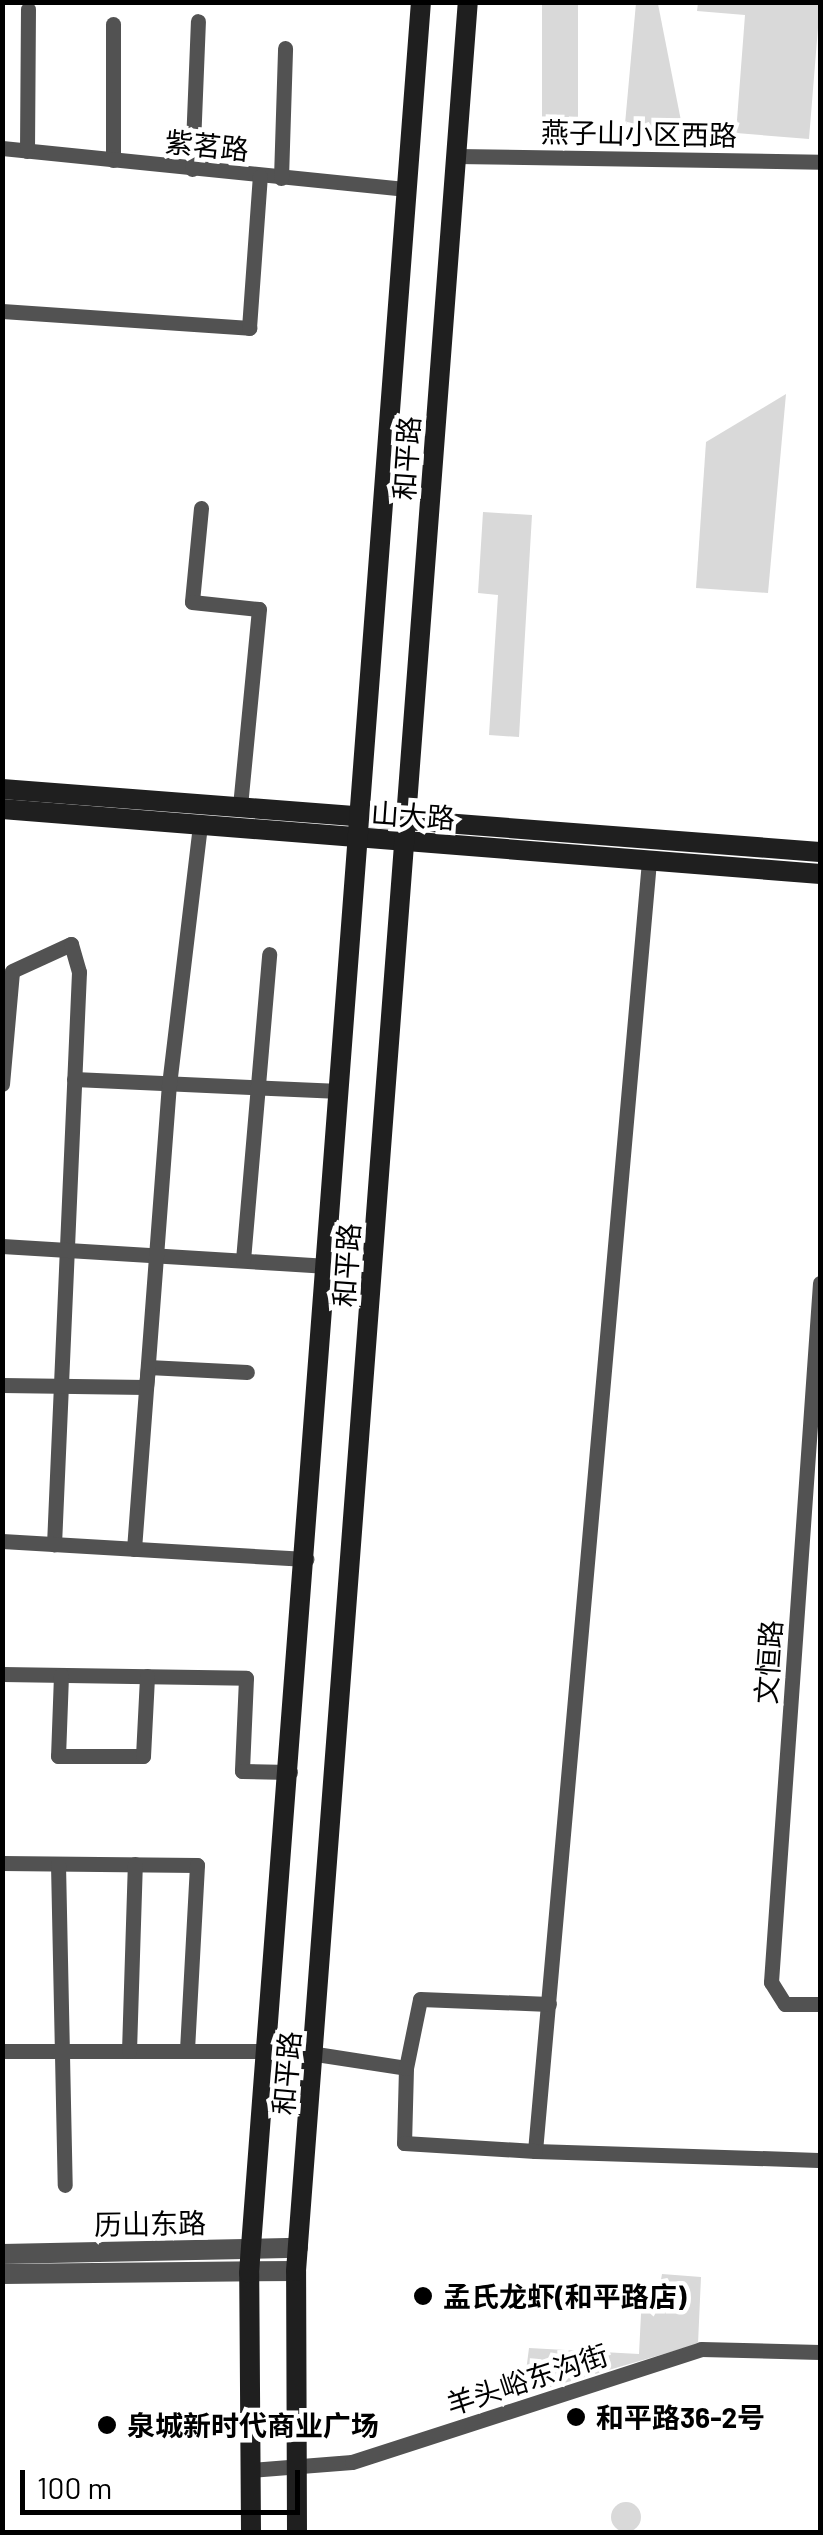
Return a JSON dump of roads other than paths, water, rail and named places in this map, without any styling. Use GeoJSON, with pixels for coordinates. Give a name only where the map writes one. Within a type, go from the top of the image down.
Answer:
{"type":"FeatureCollection","features":[{"type":"Feature","properties":{"kind":"main road","name":"和平路"},"geometry":{"type":"LineString","coordinates":[[251,2532],[250,2266],[270,2050],[421,2]]}},
{"type":"Feature","properties":{"kind":"main road","name":"和平路"},"geometry":{"type":"LineString","coordinates":[[297,2532],[296,2270],[316,2054],[468,2]]}},
{"type":"Feature","properties":{"kind":"main road","name":"山大路"},"geometry":{"type":"LineString","coordinates":[[2,790],[240,808],[361,828],[406,842],[820,874]]}},
{"type":"Feature","properties":{"kind":"main road","name":"山大路"},"geometry":{"type":"LineString","coordinates":[[2,809],[200,825],[361,828],[408,819],[820,852]]}},
{"type":"Feature","properties":{"kind":"street"},"geometry":{"type":"LineString","coordinates":[[27,151],[28,9]]}},
{"type":"Feature","properties":{"kind":"street"},"geometry":{"type":"LineString","coordinates":[[192,168],[198,22]]}},
{"type":"Feature","properties":{"kind":"street"},"geometry":{"type":"LineString","coordinates":[[113,24],[113,160]]}},
{"type":"Feature","properties":{"kind":"street"},"geometry":{"type":"LineString","coordinates":[[281,178],[286,48]]}},
{"type":"Feature","properties":{"kind":"street","name":"紫茗路"},"geometry":{"type":"LineString","coordinates":[[2,148],[407,189]]}},
{"type":"Feature","properties":{"kind":"street","name":"燕子山小区西路"},"geometry":{"type":"LineString","coordinates":[[456,156],[820,162]]}},
{"type":"Feature","properties":{"kind":"street"},"geometry":{"type":"LineString","coordinates":[[2,311],[249,328],[260,176]]}},
{"type":"Feature","properties":{"kind":"street"},"geometry":{"type":"LineString","coordinates":[[200,508],[192,602],[258,609],[240,808]]}},
{"type":"Feature","properties":{"kind":"street"},"geometry":{"type":"LineString","coordinates":[[134,1549],[168,1085],[200,825]]}},
{"type":"Feature","properties":{"kind":"street"},"geometry":{"type":"LineString","coordinates":[[536,2151],[649,860]]}},
{"type":"Feature","properties":{"kind":"street"},"geometry":{"type":"LineString","coordinates":[[2,1084],[12,971],[71,944],[79,972],[54,1544]]}},
{"type":"Feature","properties":{"kind":"street"},"geometry":{"type":"LineString","coordinates":[[243,1260],[268,954]]}},
{"type":"Feature","properties":{"kind":"street"},"geometry":{"type":"LineString","coordinates":[[74,1079],[340,1091]]}},
{"type":"Feature","properties":{"kind":"street"},"geometry":{"type":"LineString","coordinates":[[2,1246],[327,1266]]}},
{"type":"Feature","properties":{"kind":"street","name":"文恒路"},"geometry":{"type":"LineString","coordinates":[[820,1283],[771,1982],[785,2004],[820,2004]]}},
{"type":"Feature","properties":{"kind":"street"},"geometry":{"type":"LineString","coordinates":[[148,1367],[247,1372]]}},
{"type":"Feature","properties":{"kind":"street"},"geometry":{"type":"LineString","coordinates":[[2,1386],[146,1388]]}},
{"type":"Feature","properties":{"kind":"street"},"geometry":{"type":"LineString","coordinates":[[2,1541],[306,1560]]}},
{"type":"Feature","properties":{"kind":"street"},"geometry":{"type":"LineString","coordinates":[[2,1674],[246,1678],[242,1771],[290,1772]]}},
{"type":"Feature","properties":{"kind":"street"},"geometry":{"type":"LineString","coordinates":[[60,1675],[58,1756],[143,1756],[146,1676]]}},
{"type":"Feature","properties":{"kind":"street"},"geometry":{"type":"LineString","coordinates":[[2,1863],[197,1865],[187,2051]]}},
{"type":"Feature","properties":{"kind":"street"},"geometry":{"type":"LineString","coordinates":[[58,1864],[57,2051],[65,2185]]}},
{"type":"Feature","properties":{"kind":"street"},"geometry":{"type":"LineString","coordinates":[[129,2051],[135,1864]]}},
{"type":"Feature","properties":{"kind":"street"},"geometry":{"type":"LineString","coordinates":[[548,2004],[420,1999],[406,2068],[404,2144],[818,2160]]}},
{"type":"Feature","properties":{"kind":"street"},"geometry":{"type":"LineString","coordinates":[[2,2051],[270,2050]]}},
{"type":"Feature","properties":{"kind":"street"},"geometry":{"type":"LineString","coordinates":[[316,2054],[406,2068]]}},
{"type":"Feature","properties":{"kind":"street","name":"历山东路"},"geometry":{"type":"LineString","coordinates":[[2,2254],[252,2244],[298,2248]]}},
{"type":"Feature","properties":{"kind":"street","name":"历山东路"},"geometry":{"type":"LineString","coordinates":[[2,2274],[250,2266],[296,2270]]}},
{"type":"Feature","properties":{"kind":"street","name":"羊头峪东沟街"},"geometry":{"type":"LineString","coordinates":[[250,2470],[352,2462],[701,2350],[820,2352]]}},
{"type":"Feature","properties":{"kind":"place","name":"孟氏龙虾(和平路店)"},"geometry":{"type":"Point","coordinates":[423,2296]}},
{"type":"Feature","properties":{"kind":"place","name":"和平路36-2号"},"geometry":{"type":"Point","coordinates":[576,2417]}},
{"type":"Feature","properties":{"kind":"place","name":"泉城新时代商业广场"},"geometry":{"type":"Point","coordinates":[107,2425]}}]}
